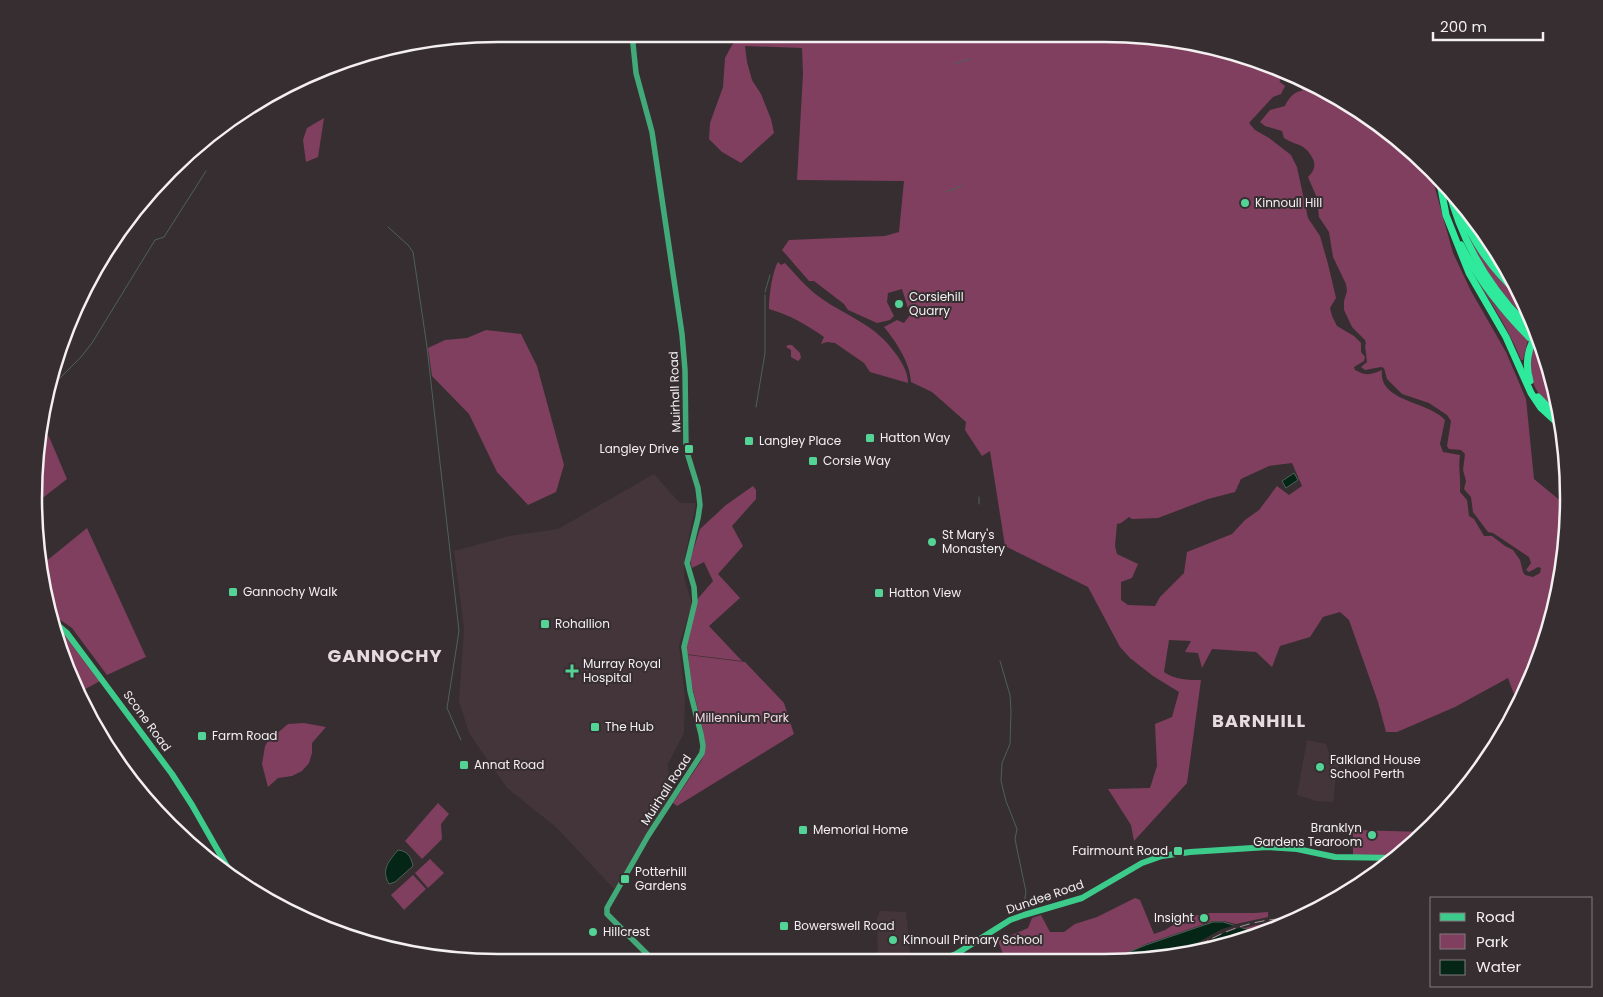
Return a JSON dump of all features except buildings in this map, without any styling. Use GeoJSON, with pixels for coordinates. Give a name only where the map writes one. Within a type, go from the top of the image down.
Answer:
{"type":"FeatureCollection","features":[{"type":"Feature","properties":{"kind":"highway"},"geometry":{"type":"LineString","coordinates":[[1442,192],[1446,215],[1469,273],[1506,337],[1531,393],[1541,408],[1554,419]]}},
{"type":"Feature","properties":{"kind":"highway"},"geometry":{"type":"LineString","coordinates":[[1444,194],[1453,226],[1474,270],[1491,295],[1527,327]]}},
{"type":"Feature","properties":{"kind":"highway"},"geometry":{"type":"LineString","coordinates":[[1454,207],[1461,228],[1479,266],[1500,296],[1526,324]]}},
{"type":"Feature","properties":{"kind":"highway"},"geometry":{"type":"LineString","coordinates":[[1464,218],[1473,240],[1488,262],[1502,276]]}},
{"type":"Feature","properties":{"kind":"highway"},"geometry":{"type":"LineString","coordinates":[[1532,341],[1528,354],[1528,372],[1535,392],[1553,415]]}},
{"type":"Feature","properties":{"kind":"highway"},"geometry":{"type":"LineString","coordinates":[[1548,407],[1552,409]]}},
{"type":"Feature","properties":{"kind":"main road","name":"Scone Road"},"geometry":{"type":"LineString","coordinates":[[62,629],[104,681],[172,774],[224,862]]}},
{"type":"Feature","properties":{"kind":"main road","name":"Dundee Road"},"geometry":{"type":"LineString","coordinates":[[959,954],[1010,920],[1082,898],[1142,863],[1162,856],[1190,852],[1268,847],[1297,849],[1335,857],[1385,858]]}},
{"type":"Feature","properties":{"kind":"street","name":"Muirhall Road"},"geometry":{"type":"LineString","coordinates":[[633,43],[636,73],[652,132],[680,321],[686,370],[686,449],[698,488],[700,505],[687,563],[694,587],[695,602],[684,647],[687,677],[703,746],[698,760],[648,836],[607,908],[607,914],[647,954]]}},
{"type":"Feature","properties":{"kind":"shaded area","name":"Murray Royal Hospital"},"geometry":{"type":"Polygon","coordinates":[[[654,474],[680,503],[696,503],[685,556],[684,577],[692,604],[679,645],[685,697],[684,733],[668,764],[671,794],[614,889],[557,828],[507,788],[469,733],[459,701],[464,629],[454,551],[509,536],[558,529],[654,474]]]}},
{"type":"Feature","properties":{"kind":"shaded area","name":"Falkland House School Perth"},"geometry":{"type":"Polygon","coordinates":[[[1307,740],[1326,744],[1330,755],[1341,758],[1336,776],[1333,802],[1316,801],[1297,795],[1307,740]]]}},
{"type":"Feature","properties":{"kind":"shaded area","name":"Kinnoull Primary School"},"geometry":{"type":"Polygon","coordinates":[[[880,911],[906,912],[910,954],[878,954],[877,918],[880,911]]]}},
{"type":"Feature","properties":{"kind":"green space"},"geometry":{"type":"Polygon","coordinates":[[[734,43],[1134,43],[1164,46],[1223,58],[1279,77],[1280,82],[1285,86],[1281,94],[1273,97],[1249,123],[1255,130],[1291,155],[1297,167],[1308,218],[1320,236],[1336,298],[1330,308],[1332,316],[1337,326],[1354,336],[1361,343],[1361,352],[1365,357],[1364,361],[1354,367],[1355,370],[1368,374],[1382,370],[1383,381],[1388,389],[1406,400],[1438,414],[1445,420],[1440,444],[1443,452],[1460,455],[1460,492],[1467,500],[1469,516],[1474,519],[1484,536],[1492,536],[1513,550],[1520,560],[1525,575],[1533,577],[1540,573],[1541,568],[1538,567],[1529,572],[1526,570],[1531,563],[1529,557],[1493,533],[1488,532],[1473,512],[1471,497],[1464,489],[1466,481],[1463,470],[1465,454],[1461,450],[1449,449],[1447,446],[1451,421],[1447,415],[1429,403],[1402,394],[1387,379],[1384,368],[1365,370],[1361,367],[1367,362],[1366,344],[1365,340],[1352,327],[1344,310],[1347,291],[1346,284],[1333,257],[1329,232],[1319,217],[1317,198],[1308,177],[1314,168],[1313,159],[1304,147],[1284,138],[1282,131],[1265,126],[1260,122],[1270,110],[1285,106],[1296,92],[1302,91],[1301,88],[1358,119],[1382,137],[1434,183],[1453,253],[1471,291],[1506,352],[1526,399],[1534,479],[1560,500],[1560,528],[1552,587],[1536,645],[1515,696],[1508,678],[1455,707],[1397,732],[1386,732],[1378,702],[1349,620],[1340,612],[1323,617],[1310,637],[1280,646],[1272,667],[1256,652],[1212,649],[1202,668],[1198,653],[1185,652],[1191,641],[1169,640],[1164,672],[1186,680],[1201,680],[1187,783],[1134,841],[1131,825],[1108,789],[1150,788],[1157,766],[1155,724],[1172,717],[1179,692],[1153,676],[1130,658],[1120,647],[1088,587],[1005,546],[990,451],[982,456],[965,430],[966,422],[932,392],[911,382],[905,360],[898,346],[884,327],[897,320],[904,323],[910,315],[902,289],[888,293],[887,302],[894,316],[890,320],[877,323],[848,310],[844,304],[814,281],[809,281],[782,250],[789,240],[885,236],[899,232],[904,181],[797,180],[803,74],[802,48],[745,46],[752,80],[761,94],[771,119],[774,133],[741,163],[722,152],[709,139],[710,123],[723,87],[725,58],[734,43]],[[1292,463],[1269,466],[1241,479],[1235,492],[1208,499],[1158,518],[1132,519],[1129,517],[1117,524],[1115,546],[1117,554],[1138,564],[1132,578],[1121,582],[1121,600],[1128,605],[1155,606],[1160,597],[1184,573],[1187,552],[1232,534],[1245,520],[1259,510],[1277,486],[1289,495],[1302,486],[1292,463]]]}},
{"type":"Feature","properties":{"kind":"green space"},"geometry":{"type":"Polygon","coordinates":[[[324,118],[318,157],[306,162],[303,140],[307,128],[324,118]]]}},
{"type":"Feature","properties":{"kind":"green space"},"geometry":{"type":"Polygon","coordinates":[[[1464,226],[1496,266],[1520,311],[1493,281],[1475,254],[1464,226]]]}},
{"type":"Feature","properties":{"kind":"green space"},"geometry":{"type":"Polygon","coordinates":[[[1466,260],[1495,305],[1528,340],[1523,360],[1521,360],[1502,322],[1466,260]]]}},
{"type":"Feature","properties":{"kind":"green space"},"geometry":{"type":"Polygon","coordinates":[[[778,262],[781,265],[785,263],[818,296],[876,332],[895,352],[904,368],[908,383],[870,372],[864,363],[835,343],[827,342],[821,344],[824,337],[805,324],[769,309],[770,291],[778,262]]]}},
{"type":"Feature","properties":{"kind":"green space"},"geometry":{"type":"Polygon","coordinates":[[[486,330],[521,334],[537,366],[564,465],[556,492],[528,505],[497,472],[469,414],[432,376],[428,348],[445,340],[467,338],[486,330]]]}},
{"type":"Feature","properties":{"kind":"green space"},"geometry":{"type":"Polygon","coordinates":[[[792,345],[800,353],[801,358],[798,361],[791,357],[791,350],[786,347],[792,345]]]}},
{"type":"Feature","properties":{"kind":"green space"},"geometry":{"type":"Polygon","coordinates":[[[1534,346],[1551,405],[1541,396],[1533,383],[1530,357],[1534,346]]]}},
{"type":"Feature","properties":{"kind":"green space"},"geometry":{"type":"Polygon","coordinates":[[[47,434],[50,439],[67,479],[42,499],[47,434]]]}},
{"type":"Feature","properties":{"kind":"green space"},"geometry":{"type":"Polygon","coordinates":[[[753,486],[756,490],[756,499],[732,526],[743,546],[718,574],[740,598],[709,626],[742,661],[685,654],[695,602],[713,581],[704,562],[692,568],[690,560],[700,529],[726,505],[753,486]]]}},
{"type":"Feature","properties":{"kind":"green space"},"geometry":{"type":"Polygon","coordinates":[[[87,528],[146,657],[107,675],[72,628],[59,619],[47,561],[87,528]]]}},
{"type":"Feature","properties":{"kind":"green space"},"geometry":{"type":"Polygon","coordinates":[[[63,632],[69,638],[100,681],[85,689],[63,632]]]}},
{"type":"Feature","properties":{"kind":"green space","name":"Millennium Park"},"geometry":{"type":"Polygon","coordinates":[[[688,655],[745,662],[784,703],[794,734],[677,806],[673,803],[701,761],[705,751],[703,730],[691,682],[688,655]]]}},
{"type":"Feature","properties":{"kind":"green space"},"geometry":{"type":"Polygon","coordinates":[[[304,723],[326,727],[312,743],[309,763],[302,771],[292,776],[278,778],[268,787],[262,764],[265,746],[268,741],[288,724],[304,723]]]}},
{"type":"Feature","properties":{"kind":"green space"},"geometry":{"type":"Polygon","coordinates":[[[438,803],[449,814],[441,824],[442,839],[422,859],[405,841],[438,803]]]}},
{"type":"Feature","properties":{"kind":"green space"},"geometry":{"type":"Polygon","coordinates":[[[1353,830],[1415,832],[1388,855],[1353,855],[1353,830]]]}},
{"type":"Feature","properties":{"kind":"green space"},"geometry":{"type":"Polygon","coordinates":[[[430,859],[444,873],[428,888],[415,873],[430,859]]]}},
{"type":"Feature","properties":{"kind":"green space"},"geometry":{"type":"Polygon","coordinates":[[[413,875],[426,889],[404,910],[391,895],[413,875]]]}},
{"type":"Feature","properties":{"kind":"green space"},"geometry":{"type":"Polygon","coordinates":[[[1135,898],[1140,900],[1154,934],[1165,930],[1186,917],[1211,913],[1268,912],[1268,917],[1236,924],[1213,921],[1146,944],[1125,954],[1003,954],[998,941],[1028,928],[1032,918],[1041,915],[1050,932],[1064,932],[1075,924],[1097,917],[1135,898]]]}},
{"type":"Feature","properties":{"kind":"green space"},"geometry":{"type":"Polygon","coordinates":[[[1274,922],[1250,930],[1244,928],[1274,922]]]}},
{"type":"Feature","properties":{"kind":"water"},"geometry":{"type":"Polygon","coordinates":[[[1294,473],[1298,480],[1286,488],[1282,481],[1294,473]]]}},
{"type":"Feature","properties":{"kind":"water"},"geometry":{"type":"Polygon","coordinates":[[[398,850],[408,855],[413,866],[395,882],[389,884],[386,874],[387,866],[398,850]]]}},
{"type":"Feature","properties":{"kind":"water"},"geometry":{"type":"Polygon","coordinates":[[[1213,922],[1223,922],[1250,930],[1193,946],[1164,951],[1124,954],[1213,922]]]}},
{"type":"Feature","properties":{"kind":"pier"},"geometry":{"type":"Polygon","coordinates":[[[1238,924],[1246,926],[1224,933],[1206,943],[1194,946],[1202,940],[1222,929],[1238,924]]]}},
{"type":"Feature","properties":{"kind":"waterway"},"geometry":{"type":"LineString","coordinates":[[954,64],[969,59]]}},
{"type":"Feature","properties":{"kind":"waterway"},"geometry":{"type":"LineString","coordinates":[[58,380],[92,343],[155,240],[164,237],[206,171]]}},
{"type":"Feature","properties":{"kind":"waterway"},"geometry":{"type":"LineString","coordinates":[[946,192],[962,186]]}},
{"type":"Feature","properties":{"kind":"waterway"},"geometry":{"type":"LineString","coordinates":[[388,227],[413,252],[427,347],[459,631],[447,708],[461,740]]}},
{"type":"Feature","properties":{"kind":"waterway"},"geometry":{"type":"LineString","coordinates":[[765,292],[770,275]]}},
{"type":"Feature","properties":{"kind":"waterway"},"geometry":{"type":"LineString","coordinates":[[756,407],[765,353],[765,295]]}},
{"type":"Feature","properties":{"kind":"waterway"},"geometry":{"type":"LineString","coordinates":[[979,497],[979,504]]}},
{"type":"Feature","properties":{"kind":"waterway"},"geometry":{"type":"LineString","coordinates":[[1000,661],[1010,695],[1011,711],[1010,744],[1002,763],[1001,781],[1006,801],[1017,829],[1015,839],[1026,892],[1023,909]]}},
{"type":"Feature","properties":{"kind":"railway"},"geometry":{"type":"LineString","coordinates":[[1204,943],[1239,927],[1267,920],[1281,919]]}},
{"type":"Feature","properties":{"kind":"place","name":"Kinnoull Hill"},"geometry":{"type":"Point","coordinates":[1245,203]}},
{"type":"Feature","properties":{"kind":"place","name":"Corsiehill Quarry"},"geometry":{"type":"Point","coordinates":[899,304]}},
{"type":"Feature","properties":{"kind":"place","name":"Hatton Way"},"geometry":{"type":"Point","coordinates":[870,438]}},
{"type":"Feature","properties":{"kind":"place","name":"Langley Place"},"geometry":{"type":"Point","coordinates":[749,441]}},
{"type":"Feature","properties":{"kind":"place","name":"Langley Drive"},"geometry":{"type":"Point","coordinates":[689,449]}},
{"type":"Feature","properties":{"kind":"place","name":"Corsie Way"},"geometry":{"type":"Point","coordinates":[813,461]}},
{"type":"Feature","properties":{"kind":"place","name":"St Mary's Monastery"},"geometry":{"type":"Point","coordinates":[932,542]}},
{"type":"Feature","properties":{"kind":"place","name":"Gannochy Walk"},"geometry":{"type":"Point","coordinates":[233,592]}},
{"type":"Feature","properties":{"kind":"place","name":"Hatton View"},"geometry":{"type":"Point","coordinates":[879,593]}},
{"type":"Feature","properties":{"kind":"place","name":"Rohallion"},"geometry":{"type":"Point","coordinates":[545,624]}},
{"type":"Feature","properties":{"kind":"place","name":"Murray Royal Hospital"},"geometry":{"type":"Point","coordinates":[572,671]}},
{"type":"Feature","properties":{"kind":"place","name":"The Hub"},"geometry":{"type":"Point","coordinates":[595,727]}},
{"type":"Feature","properties":{"kind":"place","name":"Farm Road"},"geometry":{"type":"Point","coordinates":[202,736]}},
{"type":"Feature","properties":{"kind":"place","name":"Annat Road"},"geometry":{"type":"Point","coordinates":[464,765]}},
{"type":"Feature","properties":{"kind":"place","name":"Falkland House School Perth"},"geometry":{"type":"Point","coordinates":[1320,767]}},
{"type":"Feature","properties":{"kind":"place","name":"Memorial Home"},"geometry":{"type":"Point","coordinates":[803,830]}},
{"type":"Feature","properties":{"kind":"place","name":"Branklyn Gardens Tearoom"},"geometry":{"type":"Point","coordinates":[1372,835]}},
{"type":"Feature","properties":{"kind":"place","name":"Fairmount Road"},"geometry":{"type":"Point","coordinates":[1178,851]}},
{"type":"Feature","properties":{"kind":"place","name":"Potterhill Gardens"},"geometry":{"type":"Point","coordinates":[625,879]}},
{"type":"Feature","properties":{"kind":"place","name":"Insight"},"geometry":{"type":"Point","coordinates":[1204,918]}},
{"type":"Feature","properties":{"kind":"place","name":"Bowerswell Road"},"geometry":{"type":"Point","coordinates":[784,926]}},
{"type":"Feature","properties":{"kind":"place","name":"Hillcrest"},"geometry":{"type":"Point","coordinates":[593,932]}},
{"type":"Feature","properties":{"kind":"place","name":"Kinnoull Primary School"},"geometry":{"type":"Point","coordinates":[893,940]}},
{"type":"Feature","properties":{"kind":"district","name":"GANNOCHY"},"geometry":{"type":"Point","coordinates":[385,656]}},
{"type":"Feature","properties":{"kind":"district","name":"BARNHILL"},"geometry":{"type":"Point","coordinates":[1259,721]}}]}
